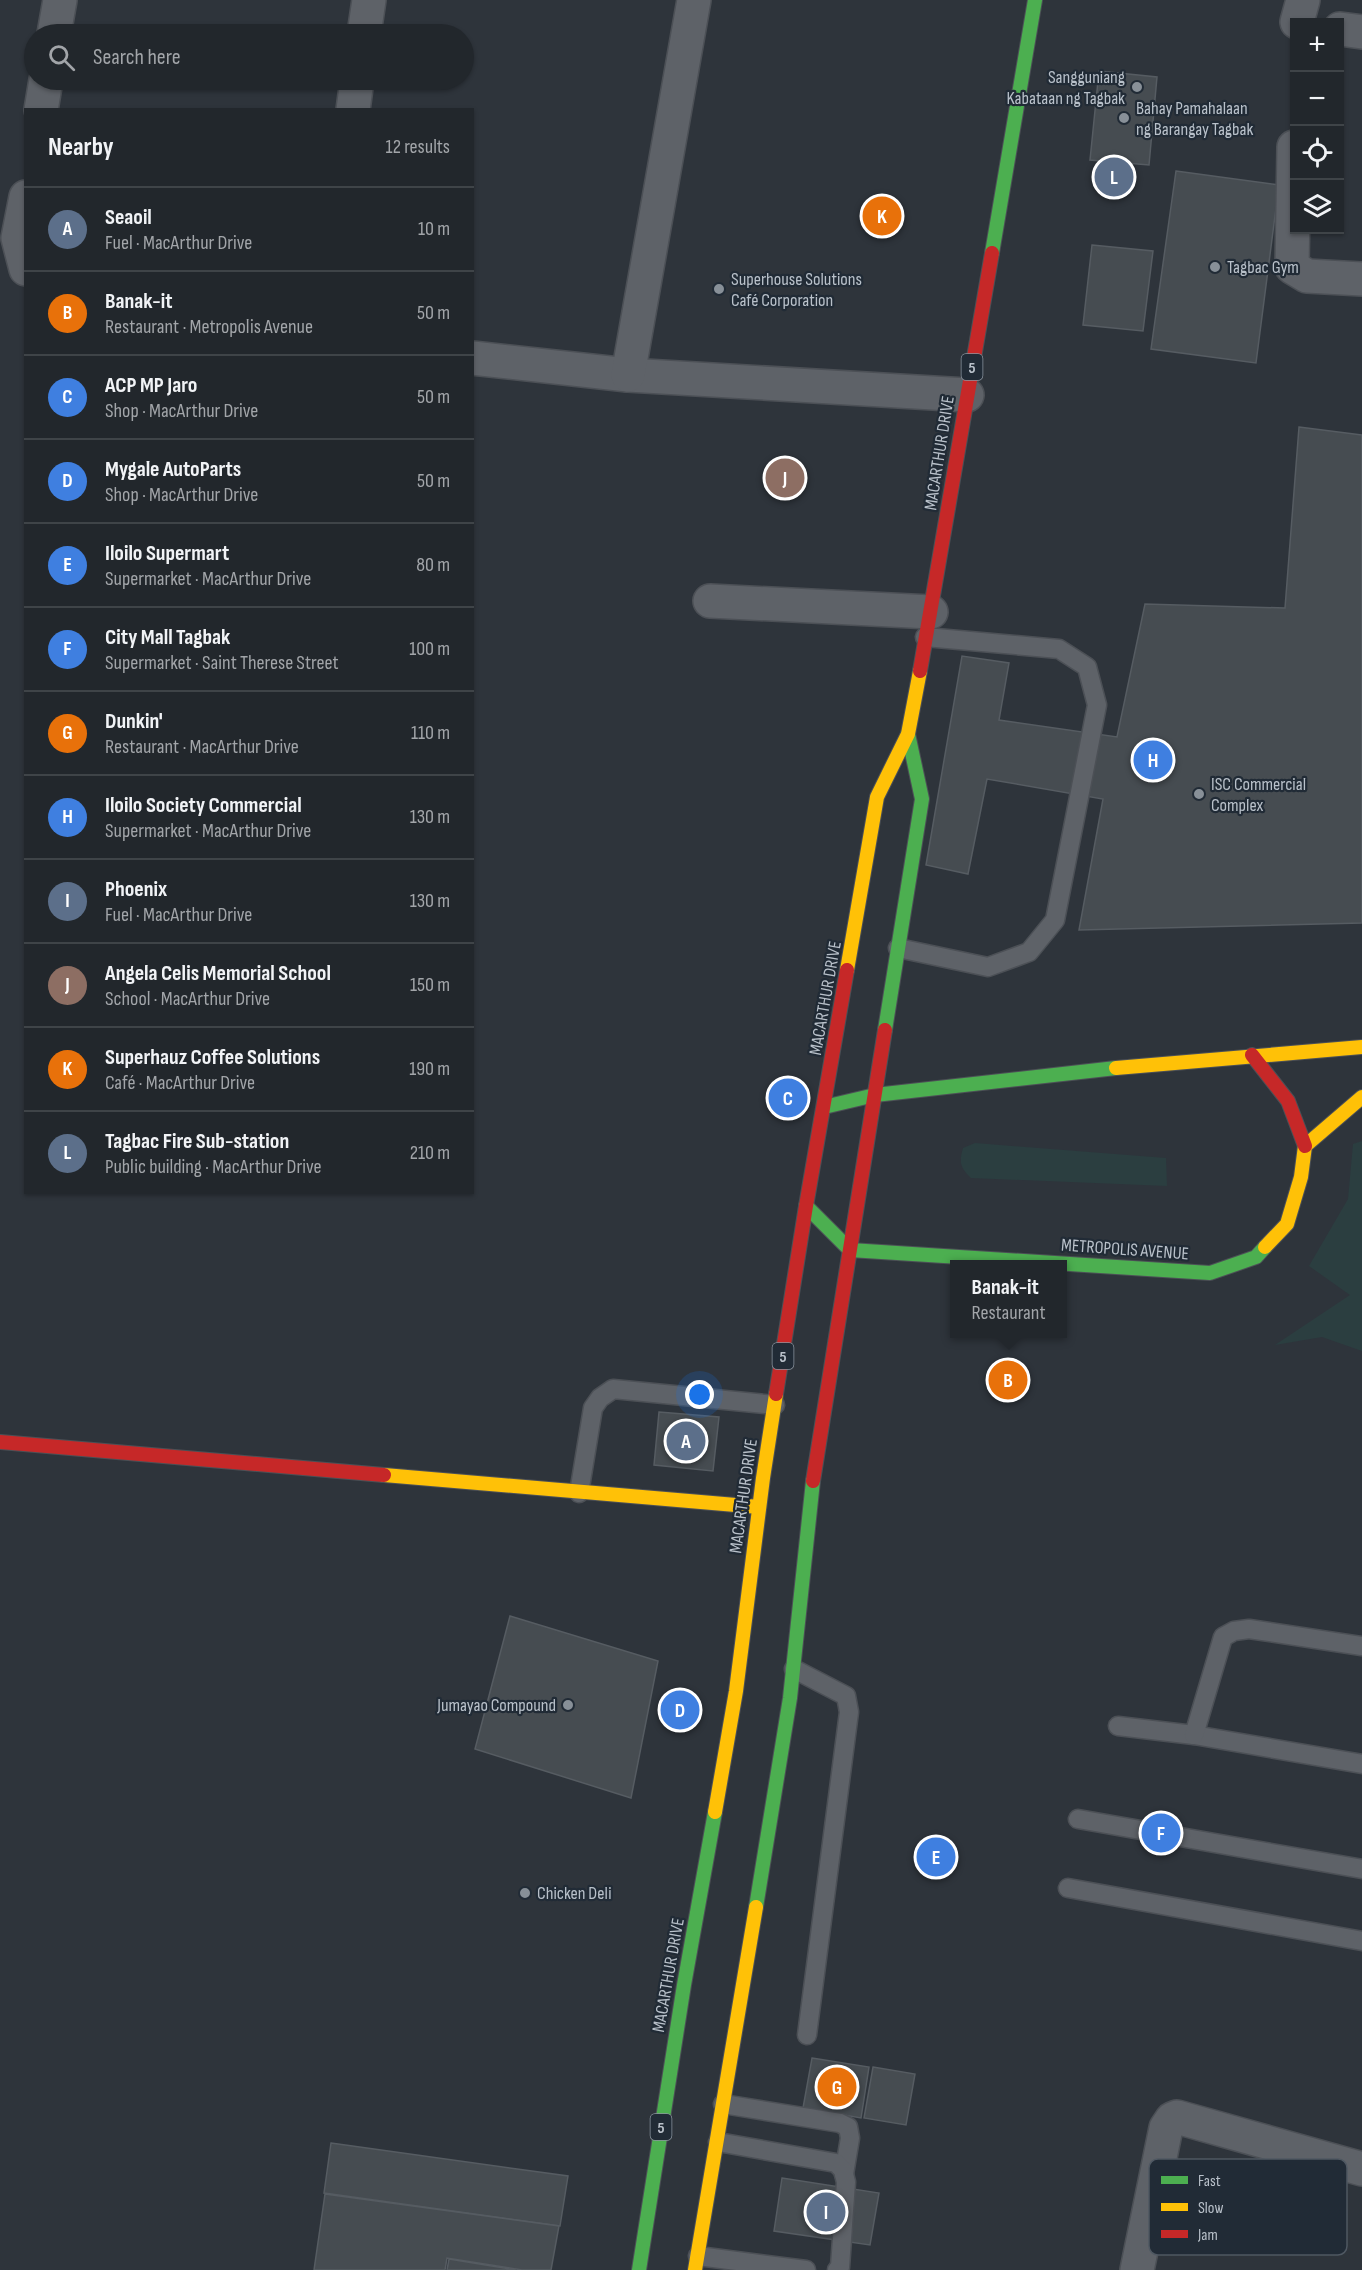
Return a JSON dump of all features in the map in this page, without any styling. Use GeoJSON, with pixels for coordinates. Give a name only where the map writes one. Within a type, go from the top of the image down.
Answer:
{"type":"FeatureCollection","features":[{"type":"Feature","properties":{"kind":"main road","name":"MACARTHUR DRIVE"},"geometry":{"type":"LineString","coordinates":[[639,2270],[684,1985],[736,1691],[759,1507],[807,1206],[877,797],[908,734],[1035,0]]}},
{"type":"Feature","properties":{"kind":"main road","name":"MACARTHUR DRIVE"},"geometry":{"type":"LineString","coordinates":[[697,2263],[794,1669],[812,1488],[922,799],[908,734]]}},
{"type":"Feature","properties":{"kind":"main road"},"geometry":{"type":"LineString","coordinates":[[824,1107],[875,1095],[1252,1055],[1362,1047]]}},
{"type":"Feature","properties":{"kind":"main road"},"geometry":{"type":"LineString","coordinates":[[1252,1055],[1288,1101],[1305,1146],[1362,1096]]}},
{"type":"Feature","properties":{"kind":"main road","name":"METROPOLIS AVENUE"},"geometry":{"type":"LineString","coordinates":[[1067,1264],[1210,1273],[1256,1257],[1287,1224],[1301,1177],[1305,1146]]}},
{"type":"Feature","properties":{"kind":"main road"},"geometry":{"type":"LineString","coordinates":[[807,1206],[850,1250]]}},
{"type":"Feature","properties":{"kind":"main road","name":"METROPOLIS AVENUE"},"geometry":{"type":"LineString","coordinates":[[850,1250],[1007,1260]]}},
{"type":"Feature","properties":{"kind":"main road"},"geometry":{"type":"LineString","coordinates":[[0,1442],[759,1507]]}},
{"type":"Feature","properties":{"kind":"street"},"geometry":{"type":"LineString","coordinates":[[56,24],[60,0]]}},
{"type":"Feature","properties":{"kind":"street"},"geometry":{"type":"LineString","coordinates":[[365,24],[369,0]]}},
{"type":"Feature","properties":{"kind":"street"},"geometry":{"type":"LineString","coordinates":[[628,375],[694,0]]}},
{"type":"Feature","properties":{"kind":"street"},"geometry":{"type":"LineString","coordinates":[[1344,29],[1362,32]]}},
{"type":"Feature","properties":{"kind":"street"},"geometry":{"type":"LineString","coordinates":[[41,108],[44,90]]}},
{"type":"Feature","properties":{"kind":"street"},"geometry":{"type":"LineString","coordinates":[[353,108],[356,90]]}},
{"type":"Feature","properties":{"kind":"street"},"geometry":{"type":"LineString","coordinates":[[1293,180],[1292,267],[1307,276],[1362,279]]}},
{"type":"Feature","properties":{"kind":"street"},"geometry":{"type":"LineString","coordinates":[[24,207],[18,238],[24,261]]}},
{"type":"Feature","properties":{"kind":"street"},"geometry":{"type":"LineString","coordinates":[[474,358],[628,375],[967,395]]}},
{"type":"Feature","properties":{"kind":"street"},"geometry":{"type":"LineString","coordinates":[[710,601],[928,625]]}},
{"type":"Feature","properties":{"kind":"street"},"geometry":{"type":"LineString","coordinates":[[1160,2159],[1166,2128],[1172,2119],[1177,2117],[1326,2159]]}},
{"type":"Feature","properties":{"kind":"street"},"geometry":{"type":"LineString","coordinates":[[1347,2165],[1362,2169]]}},
{"type":"Feature","properties":{"kind":"street"},"geometry":{"type":"LineString","coordinates":[[1137,2270],[1149,2211]]}},
{"type":"Feature","properties":{"kind":"lane"},"geometry":{"type":"LineString","coordinates":[[898,948],[988,967],[1029,952],[1055,920],[1097,705],[1087,667],[1059,649],[928,625]]}},
{"type":"Feature","properties":{"kind":"lane"},"geometry":{"type":"LineString","coordinates":[[579,1493],[592,1408],[600,1398],[613,1389],[775,1406]]}},
{"type":"Feature","properties":{"kind":"lane"},"geometry":{"type":"LineString","coordinates":[[1194,1735],[1222,1637],[1234,1631],[1249,1629],[1362,1647]]}},
{"type":"Feature","properties":{"kind":"lane"},"geometry":{"type":"LineString","coordinates":[[794,1669],[846,1696],[849,1712],[807,2035]]}},
{"type":"Feature","properties":{"kind":"lane"},"geometry":{"type":"LineString","coordinates":[[1118,1726],[1194,1735],[1362,1764]]}},
{"type":"Feature","properties":{"kind":"lane"},"geometry":{"type":"LineString","coordinates":[[1078,1819],[1362,1869]]}},
{"type":"Feature","properties":{"kind":"lane"},"geometry":{"type":"LineString","coordinates":[[1068,1888],[1362,1941]]}},
{"type":"Feature","properties":{"kind":"lane"},"geometry":{"type":"LineString","coordinates":[[723,2104],[840,2123],[848,2127],[850,2138],[844,2174]]}},
{"type":"Feature","properties":{"kind":"lane"},"geometry":{"type":"LineString","coordinates":[[718,2142],[836,2163],[843,2170],[846,2182],[840,2267],[837,2270]]}},
{"type":"Feature","properties":{"kind":"lane"},"geometry":{"type":"LineString","coordinates":[[697,2263],[806,2270]]}},
{"type":"Feature","properties":{"kind":"shaded area"},"geometry":{"type":"Polygon","coordinates":[[[1362,1141],[1362,1351],[1322,1337],[1275,1345],[1350,1295],[1309,1266],[1348,1199],[1353,1144],[1362,1141]]]}},
{"type":"Feature","properties":{"kind":"shaded area"},"geometry":{"type":"Polygon","coordinates":[[[975,1143],[1166,1158],[1167,1186],[971,1178],[961,1164],[961,1157],[963,1148],[975,1143]]]}},
{"type":"Feature","properties":{"kind":"building","name":"Bahay Pamahalaan ng Barangay Tagbak"},"geometry":{"type":"Polygon","coordinates":[[[1099,71],[1157,77],[1149,165],[1090,160],[1099,71]]]}},
{"type":"Feature","properties":{"kind":"building","name":"Tagbac Gym"},"geometry":{"type":"Polygon","coordinates":[[[1176,171],[1279,185],[1256,363],[1151,349],[1176,171]]]}},
{"type":"Feature","properties":{"kind":"building"},"geometry":{"type":"Polygon","coordinates":[[[1092,245],[1153,251],[1143,331],[1083,325],[1092,245]]]}},
{"type":"Feature","properties":{"kind":"building"},"geometry":{"type":"Polygon","coordinates":[[[1299,427],[1362,435],[1362,923],[1079,930],[1103,799],[987,779],[968,874],[926,865],[962,656],[1009,663],[999,720],[1117,737],[1145,604],[1285,608],[1299,427]]]}},
{"type":"Feature","properties":{"kind":"building"},"geometry":{"type":"Polygon","coordinates":[[[659,1412],[719,1417],[713,1471],[654,1465],[659,1412]]]}},
{"type":"Feature","properties":{"kind":"building","name":"Jumayao Compound"},"geometry":{"type":"Polygon","coordinates":[[[510,1616],[658,1661],[631,1798],[475,1749],[510,1616]]]}},
{"type":"Feature","properties":{"kind":"building"},"geometry":{"type":"Polygon","coordinates":[[[812,2058],[869,2067],[861,2118],[803,2108],[812,2058]]]}},
{"type":"Feature","properties":{"kind":"building"},"geometry":{"type":"Polygon","coordinates":[[[873,2067],[915,2074],[906,2125],[864,2118],[873,2067]]]}},
{"type":"Feature","properties":{"kind":"building"},"geometry":{"type":"Polygon","coordinates":[[[331,2143],[568,2176],[560,2226],[324,2193],[331,2143]]]}},
{"type":"Feature","properties":{"kind":"building"},"geometry":{"type":"Polygon","coordinates":[[[782,2178],[879,2193],[870,2245],[774,2231],[782,2178]]]}},
{"type":"Feature","properties":{"kind":"building"},"geometry":{"type":"Polygon","coordinates":[[[325,2194],[559,2226],[551,2270],[522,2270],[447,2258],[445,2270],[314,2270],[325,2194]]]}},
{"type":"Feature","properties":{"kind":"building"},"geometry":{"type":"Polygon","coordinates":[[[449,2259],[516,2270],[447,2270],[449,2259]]]}},
{"type":"Feature","properties":{"kind":"traffic: fast"},"geometry":{"type":"LineString","coordinates":[[992,253],[1035,0]]}},
{"type":"Feature","properties":{"kind":"traffic: fast"},"geometry":{"type":"LineString","coordinates":[[885,1030],[922,799],[908,734]]}},
{"type":"Feature","properties":{"kind":"traffic: fast"},"geometry":{"type":"LineString","coordinates":[[824,1107],[875,1095],[1116,1068]]}},
{"type":"Feature","properties":{"kind":"traffic: fast"},"geometry":{"type":"LineString","coordinates":[[806,1206],[850,1250],[1007,1260]]}},
{"type":"Feature","properties":{"kind":"traffic: fast"},"geometry":{"type":"LineString","coordinates":[[1067,1264],[1210,1273],[1256,1257],[1265,1247]]}},
{"type":"Feature","properties":{"kind":"traffic: fast"},"geometry":{"type":"LineString","coordinates":[[756,1907],[790,1698],[813,1481]]}},
{"type":"Feature","properties":{"kind":"traffic: fast"},"geometry":{"type":"LineString","coordinates":[[639,2270],[684,1985],[715,1812]]}},
{"type":"Feature","properties":{"kind":"traffic: slow"},"geometry":{"type":"LineString","coordinates":[[847,970],[877,797],[908,734],[920,671]]}},
{"type":"Feature","properties":{"kind":"traffic: slow"},"geometry":{"type":"LineString","coordinates":[[1116,1068],[1362,1047]]}},
{"type":"Feature","properties":{"kind":"traffic: slow"},"geometry":{"type":"LineString","coordinates":[[1265,1247],[1287,1224],[1301,1177],[1305,1146],[1362,1097]]}},
{"type":"Feature","properties":{"kind":"traffic: slow"},"geometry":{"type":"LineString","coordinates":[[715,1812],[736,1691],[776,1394]]}},
{"type":"Feature","properties":{"kind":"traffic: slow"},"geometry":{"type":"LineString","coordinates":[[384,1475],[759,1507]]}},
{"type":"Feature","properties":{"kind":"traffic: slow"},"geometry":{"type":"LineString","coordinates":[[695,2270],[756,1907]]}},
{"type":"Feature","properties":{"kind":"traffic: jam"},"geometry":{"type":"LineString","coordinates":[[920,671],[992,253]]}},
{"type":"Feature","properties":{"kind":"traffic: jam"},"geometry":{"type":"LineString","coordinates":[[776,1394],[847,970]]}},
{"type":"Feature","properties":{"kind":"traffic: jam"},"geometry":{"type":"LineString","coordinates":[[813,1481],[885,1030]]}},
{"type":"Feature","properties":{"kind":"traffic: jam"},"geometry":{"type":"LineString","coordinates":[[1252,1055],[1288,1101],[1305,1146]]}},
{"type":"Feature","properties":{"kind":"traffic: jam"},"geometry":{"type":"LineString","coordinates":[[0,1442],[384,1475]]}},
{"type":"Feature","properties":{"kind":"place","name":"Sangguniang Kabataan ng Tagbak"},"geometry":{"type":"Point","coordinates":[1137,87]}},
{"type":"Feature","properties":{"kind":"place","name":"Bahay Pamahalaan ng Barangay Tagbak"},"geometry":{"type":"Point","coordinates":[1124,118]}},
{"type":"Feature","properties":{"kind":"place","name":"Tagbac Fire Sub-station"},"geometry":{"type":"Point","coordinates":[1114,177]}},
{"type":"Feature","properties":{"kind":"place","name":"Superhauz Coffee Solutions"},"geometry":{"type":"Point","coordinates":[882,216]}},
{"type":"Feature","properties":{"kind":"place","name":"Tagbac Gym"},"geometry":{"type":"Point","coordinates":[1215,267]}},
{"type":"Feature","properties":{"kind":"place","name":"Superhouse Solutions Café Corporation"},"geometry":{"type":"Point","coordinates":[719,289]}},
{"type":"Feature","properties":{"kind":"place","name":"Angela Celis Memorial School"},"geometry":{"type":"Point","coordinates":[785,478]}},
{"type":"Feature","properties":{"kind":"place","name":"Iloilo Society Commercial"},"geometry":{"type":"Point","coordinates":[1153,760]}},
{"type":"Feature","properties":{"kind":"place","name":"ISC Commercial Complex"},"geometry":{"type":"Point","coordinates":[1199,794]}},
{"type":"Feature","properties":{"kind":"place","name":"ACP MP Jaro"},"geometry":{"type":"Point","coordinates":[788,1098]}},
{"type":"Feature","properties":{"kind":"place","name":"Banak-it"},"geometry":{"type":"Point","coordinates":[1008,1380]}},
{"type":"Feature","properties":{"kind":"place","name":"Seaoil"},"geometry":{"type":"Point","coordinates":[686,1441]}},
{"type":"Feature","properties":{"kind":"place","name":"Jumayao Compound"},"geometry":{"type":"Point","coordinates":[568,1705]}},
{"type":"Feature","properties":{"kind":"place","name":"Mygale AutoParts"},"geometry":{"type":"Point","coordinates":[680,1710]}},
{"type":"Feature","properties":{"kind":"place","name":"City Mall Tagbak"},"geometry":{"type":"Point","coordinates":[1161,1833]}},
{"type":"Feature","properties":{"kind":"place","name":"Iloilo Supermart"},"geometry":{"type":"Point","coordinates":[936,1857]}},
{"type":"Feature","properties":{"kind":"place","name":"Chicken Deli"},"geometry":{"type":"Point","coordinates":[525,1893]}},
{"type":"Feature","properties":{"kind":"place","name":"Dunkin'"},"geometry":{"type":"Point","coordinates":[837,2087]}},
{"type":"Feature","properties":{"kind":"place","name":"Phoenix"},"geometry":{"type":"Point","coordinates":[826,2212]}}]}
